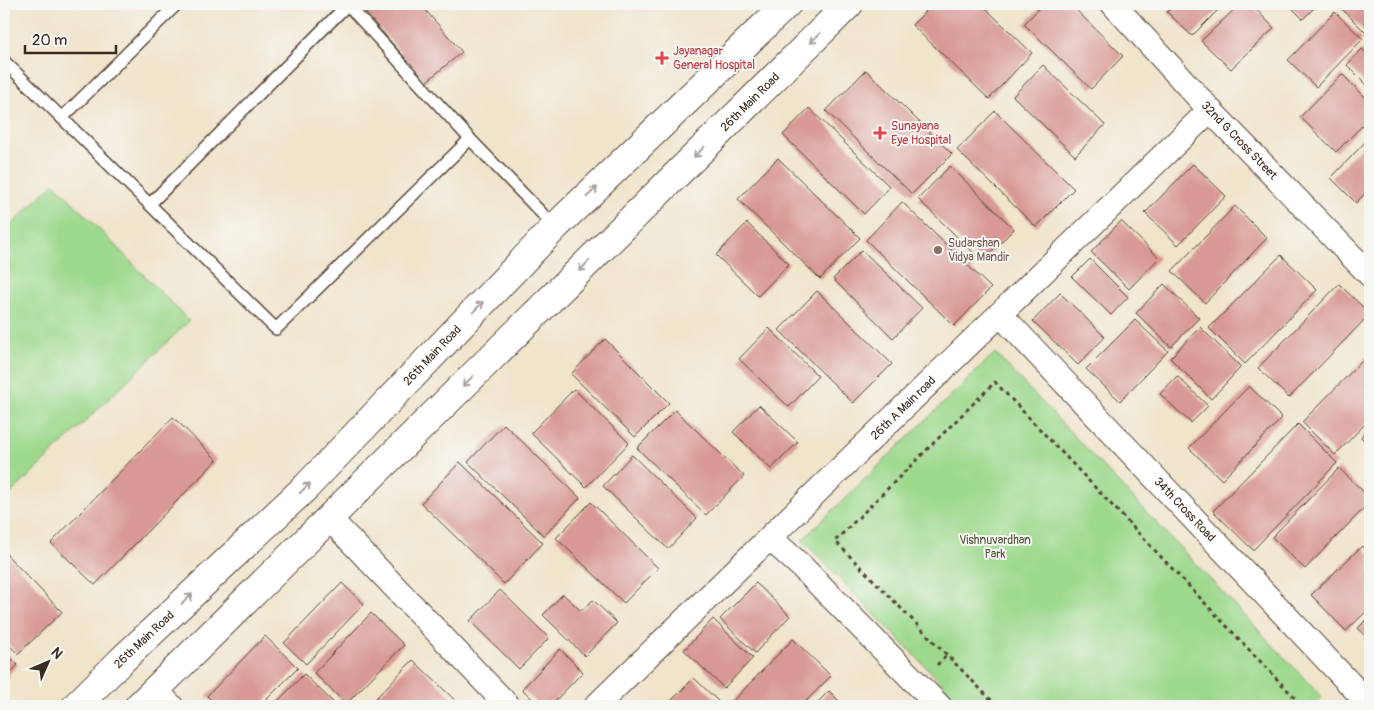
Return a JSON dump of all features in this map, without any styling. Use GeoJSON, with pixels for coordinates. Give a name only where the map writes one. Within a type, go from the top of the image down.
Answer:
{"type":"FeatureCollection","features":[{"type":"Feature","properties":{"kind":"street","name":"26th Main Road"},"geometry":{"type":"LineString","coordinates":[[76,706],[122,660],[306,487],[555,227],[787,4]]}},
{"type":"Feature","properties":{"kind":"street","name":"26th Main Road"},"geometry":{"type":"LineString","coordinates":[[155,701],[329,518],[849,4]]}},
{"type":"Feature","properties":{"kind":"street","name":"32nd G Cross Street"},"geometry":{"type":"LineString","coordinates":[[1113,4],[1210,110],[1370,275]]}},
{"type":"Feature","properties":{"kind":"street","name":"26th A Main road"},"geometry":{"type":"LineString","coordinates":[[596,706],[1210,110]]}},
{"type":"Feature","properties":{"kind":"street","name":"34th Cross Road"},"geometry":{"type":"LineString","coordinates":[[1000,314],[1368,703]]}},
{"type":"Feature","properties":{"kind":"street"},"geometry":{"type":"LineString","coordinates":[[329,518],[508,706]]}},
{"type":"Feature","properties":{"kind":"street"},"geometry":{"type":"LineString","coordinates":[[770,538],[802,567],[939,706]]}},
{"type":"Feature","properties":{"kind":"lane"},"geometry":{"type":"LineString","coordinates":[[62,118],[177,4]]}},
{"type":"Feature","properties":{"kind":"lane"},"geometry":{"type":"LineString","coordinates":[[150,204],[347,5],[470,139],[555,227]]}},
{"type":"Feature","properties":{"kind":"lane"},"geometry":{"type":"LineString","coordinates":[[4,60],[276,328],[470,139]]}},
{"type":"Feature","properties":{"kind":"path"},"geometry":{"type":"LineString","coordinates":[[997,706],[834,541],[995,382],[1295,698],[1287,706]]}},
{"type":"Feature","properties":{"kind":"green space"},"geometry":{"type":"Polygon","coordinates":[[[54,183],[189,321],[4,500],[4,232],[54,183]]]}},
{"type":"Feature","properties":{"kind":"green space","name":"Vishnuvardhan Park"},"geometry":{"type":"Polygon","coordinates":[[[995,353],[1322,697],[1313,706],[964,706],[802,540],[995,353]]]}},
{"type":"Feature","properties":{"kind":"building"},"geometry":{"type":"Polygon","coordinates":[[[358,4],[420,4],[462,52],[426,82],[358,4]]]}},
{"type":"Feature","properties":{"kind":"building"},"geometry":{"type":"Polygon","coordinates":[[[933,4],[981,4],[1032,53],[989,99],[912,25],[933,4]]]}},
{"type":"Feature","properties":{"kind":"building"},"geometry":{"type":"Polygon","coordinates":[[[1043,4],[1070,4],[1123,56],[1091,89],[1024,24],[1043,4]]]}},
{"type":"Feature","properties":{"kind":"building"},"geometry":{"type":"Polygon","coordinates":[[[1175,4],[1224,4],[1192,36],[1167,12],[1175,4]]]}},
{"type":"Feature","properties":{"kind":"building"},"geometry":{"type":"Polygon","coordinates":[[[1240,4],[1251,4],[1274,28],[1231,69],[1201,41],[1240,4]]]}},
{"type":"Feature","properties":{"kind":"building"},"geometry":{"type":"Polygon","coordinates":[[[1288,4],[1316,4],[1317,5],[1303,19],[1288,4]]]}},
{"type":"Feature","properties":{"kind":"building"},"geometry":{"type":"Polygon","coordinates":[[[1370,4],[1370,37],[1338,5],[1370,4]]]}},
{"type":"Feature","properties":{"kind":"building"},"geometry":{"type":"Polygon","coordinates":[[[1335,12],[1363,39],[1316,87],[1288,60],[1335,12]]]}},
{"type":"Feature","properties":{"kind":"building"},"geometry":{"type":"Polygon","coordinates":[[[1362,49],[1370,57],[1370,88],[1347,65],[1362,49]]]}},
{"type":"Feature","properties":{"kind":"building"},"geometry":{"type":"Polygon","coordinates":[[[1043,65],[1105,125],[1075,156],[1013,96],[1043,65]]]}},
{"type":"Feature","properties":{"kind":"building"},"geometry":{"type":"Polygon","coordinates":[[[866,70],[952,154],[912,194],[826,111],[866,70]]]}},
{"type":"Feature","properties":{"kind":"building"},"geometry":{"type":"Polygon","coordinates":[[[1342,74],[1370,102],[1370,118],[1336,152],[1300,117],[1342,74]]]}},
{"type":"Feature","properties":{"kind":"building"},"geometry":{"type":"Polygon","coordinates":[[[809,108],[890,187],[864,214],[783,135],[809,108]]]}},
{"type":"Feature","properties":{"kind":"building"},"geometry":{"type":"Polygon","coordinates":[[[995,111],[1074,189],[1036,227],[957,150],[995,111]]]}},
{"type":"Feature","properties":{"kind":"building"},"geometry":{"type":"Polygon","coordinates":[[[1370,137],[1370,188],[1356,203],[1331,178],[1370,137]]]}},
{"type":"Feature","properties":{"kind":"building"},"geometry":{"type":"Polygon","coordinates":[[[778,158],[860,238],[820,279],[738,199],[778,158]]]}},
{"type":"Feature","properties":{"kind":"building"},"geometry":{"type":"Polygon","coordinates":[[[1193,164],[1226,196],[1178,245],[1145,213],[1193,164]]]}},
{"type":"Feature","properties":{"kind":"building"},"geometry":{"type":"Polygon","coordinates":[[[950,166],[1014,229],[982,261],[918,199],[950,166]]]}},
{"type":"Feature","properties":{"kind":"building"},"geometry":{"type":"Polygon","coordinates":[[[902,202],[991,288],[954,326],[866,240],[902,202]]]}},
{"type":"Feature","properties":{"kind":"building"},"geometry":{"type":"Polygon","coordinates":[[[1235,206],[1267,238],[1205,303],[1172,271],[1235,206]]]}},
{"type":"Feature","properties":{"kind":"building"},"geometry":{"type":"Polygon","coordinates":[[[1121,221],[1159,258],[1129,289],[1091,252],[1121,221]]]}},
{"type":"Feature","properties":{"kind":"building"},"geometry":{"type":"Polygon","coordinates":[[[747,223],[789,264],[758,296],[716,255],[747,223]]]}},
{"type":"Feature","properties":{"kind":"building"},"geometry":{"type":"Polygon","coordinates":[[[862,250],[922,308],[893,338],[833,279],[862,250]]]}},
{"type":"Feature","properties":{"kind":"building"},"geometry":{"type":"Polygon","coordinates":[[[1281,255],[1317,290],[1245,364],[1209,328],[1281,255]]]}},
{"type":"Feature","properties":{"kind":"building"},"geometry":{"type":"Polygon","coordinates":[[[1090,259],[1128,297],[1111,315],[1072,277],[1090,259]]]}},
{"type":"Feature","properties":{"kind":"building"},"geometry":{"type":"Polygon","coordinates":[[[1164,284],[1199,318],[1171,347],[1136,313],[1164,284]]]}},
{"type":"Feature","properties":{"kind":"building"},"geometry":{"type":"Polygon","coordinates":[[[1339,284],[1370,314],[1289,398],[1258,368],[1339,284]]]}},
{"type":"Feature","properties":{"kind":"building"},"geometry":{"type":"Polygon","coordinates":[[[817,291],[892,364],[853,403],[779,330],[817,291]]]}},
{"type":"Feature","properties":{"kind":"building"},"geometry":{"type":"Polygon","coordinates":[[[1060,293],[1105,337],[1078,365],[1033,321],[1060,293]]]}},
{"type":"Feature","properties":{"kind":"building"},"geometry":{"type":"Polygon","coordinates":[[[1135,320],[1168,351],[1120,401],[1086,369],[1135,320]]]}},
{"type":"Feature","properties":{"kind":"building"},"geometry":{"type":"Polygon","coordinates":[[[1200,327],[1241,367],[1211,399],[1170,358],[1200,327]]]}},
{"type":"Feature","properties":{"kind":"building"},"geometry":{"type":"Polygon","coordinates":[[[769,328],[818,376],[789,407],[739,359],[769,328]]]}},
{"type":"Feature","properties":{"kind":"building"},"geometry":{"type":"Polygon","coordinates":[[[605,339],[669,403],[635,437],[571,374],[605,339]]]}},
{"type":"Feature","properties":{"kind":"building"},"geometry":{"type":"Polygon","coordinates":[[[1370,353],[1370,419],[1335,455],[1302,422],[1370,353]]]}},
{"type":"Feature","properties":{"kind":"building"},"geometry":{"type":"Polygon","coordinates":[[[1177,376],[1208,406],[1191,423],[1160,394],[1177,376]]]}},
{"type":"Feature","properties":{"kind":"building"},"geometry":{"type":"Polygon","coordinates":[[[1249,386],[1282,418],[1222,480],[1189,448],[1249,386]]]}},
{"type":"Feature","properties":{"kind":"building"},"geometry":{"type":"Polygon","coordinates":[[[574,389],[629,443],[586,487],[531,433],[574,389]]]}},
{"type":"Feature","properties":{"kind":"building"},"geometry":{"type":"Polygon","coordinates":[[[759,405],[798,442],[771,469],[733,432],[759,405]]]}},
{"type":"Feature","properties":{"kind":"building"},"geometry":{"type":"Polygon","coordinates":[[[675,410],[744,476],[706,515],[637,448],[675,410]]]}},
{"type":"Feature","properties":{"kind":"building"},"geometry":{"type":"Polygon","coordinates":[[[173,417],[217,460],[95,585],[51,543],[173,417]]]}},
{"type":"Feature","properties":{"kind":"building"},"geometry":{"type":"Polygon","coordinates":[[[504,424],[580,498],[544,536],[468,462],[504,424]]]}},
{"type":"Feature","properties":{"kind":"building"},"geometry":{"type":"Polygon","coordinates":[[[1298,424],[1337,463],[1253,550],[1213,511],[1298,424]]]}},
{"type":"Feature","properties":{"kind":"building"},"geometry":{"type":"Polygon","coordinates":[[[1370,427],[1370,447],[1361,437],[1370,427]]]}},
{"type":"Feature","properties":{"kind":"building"},"geometry":{"type":"Polygon","coordinates":[[[632,455],[697,518],[668,549],[603,486],[632,455]]]}},
{"type":"Feature","properties":{"kind":"building"},"geometry":{"type":"Polygon","coordinates":[[[460,462],[543,543],[504,584],[421,503],[460,462]]]}},
{"type":"Feature","properties":{"kind":"building"},"geometry":{"type":"Polygon","coordinates":[[[1339,468],[1370,498],[1370,502],[1305,569],[1272,537],[1339,468]]]}},
{"type":"Feature","properties":{"kind":"building"},"geometry":{"type":"Polygon","coordinates":[[[591,502],[658,568],[624,603],[556,538],[591,502]]]}},
{"type":"Feature","properties":{"kind":"building"},"geometry":{"type":"Polygon","coordinates":[[[1362,546],[1370,555],[1370,608],[1346,631],[1311,595],[1362,546]]]}},
{"type":"Feature","properties":{"kind":"building"},"geometry":{"type":"Polygon","coordinates":[[[4,552],[62,612],[18,654],[4,640],[4,552]]]}},
{"type":"Feature","properties":{"kind":"building"},"geometry":{"type":"Polygon","coordinates":[[[342,583],[364,604],[306,664],[284,643],[342,583]]]}},
{"type":"Feature","properties":{"kind":"building"},"geometry":{"type":"Polygon","coordinates":[[[756,583],[790,616],[755,653],[720,619],[756,583]]]}},
{"type":"Feature","properties":{"kind":"building"},"geometry":{"type":"Polygon","coordinates":[[[500,590],[549,638],[519,669],[470,621],[500,590]]]}},
{"type":"Feature","properties":{"kind":"building"},"geometry":{"type":"Polygon","coordinates":[[[563,594],[581,611],[593,600],[617,623],[585,656],[543,615],[563,594]]]}},
{"type":"Feature","properties":{"kind":"building"},"geometry":{"type":"Polygon","coordinates":[[[371,613],[404,645],[346,704],[314,673],[371,613]]]}},
{"type":"Feature","properties":{"kind":"building"},"geometry":{"type":"Polygon","coordinates":[[[1370,616],[1370,641],[1358,628],[1370,616]]]}},
{"type":"Feature","properties":{"kind":"building"},"geometry":{"type":"Polygon","coordinates":[[[713,619],[753,658],[724,688],[684,650],[713,619]]]}},
{"type":"Feature","properties":{"kind":"building"},"geometry":{"type":"Polygon","coordinates":[[[265,636],[298,668],[260,706],[217,706],[207,696],[265,636]]]}},
{"type":"Feature","properties":{"kind":"building"},"geometry":{"type":"Polygon","coordinates":[[[793,639],[831,676],[801,706],[728,706],[793,639]]]}},
{"type":"Feature","properties":{"kind":"building"},"geometry":{"type":"Polygon","coordinates":[[[560,649],[583,672],[550,706],[540,706],[522,689],[560,649]]]}},
{"type":"Feature","properties":{"kind":"building"},"geometry":{"type":"Polygon","coordinates":[[[4,651],[18,665],[4,679],[4,651]]]}},
{"type":"Feature","properties":{"kind":"building"},"geometry":{"type":"Polygon","coordinates":[[[413,660],[461,706],[368,706],[413,660]]]}},
{"type":"Feature","properties":{"kind":"building"},"geometry":{"type":"Polygon","coordinates":[[[304,674],[337,706],[273,706],[304,674]]]}},
{"type":"Feature","properties":{"kind":"building"},"geometry":{"type":"Polygon","coordinates":[[[694,678],[718,701],[713,706],[666,706],[694,678]]]}},
{"type":"Feature","properties":{"kind":"building"},"geometry":{"type":"Polygon","coordinates":[[[829,691],[844,706],[814,706],[829,691]]]}},
{"type":"Feature","properties":{"kind":"place","name":"Jayanagar General Hospital"},"geometry":{"type":"Point","coordinates":[662,58]}},
{"type":"Feature","properties":{"kind":"place","name":"Sunayana Eye Hospital"},"geometry":{"type":"Point","coordinates":[880,133]}},
{"type":"Feature","properties":{"kind":"place","name":"Sudarshan Vidya Mandir"},"geometry":{"type":"Point","coordinates":[938,250]}}]}
